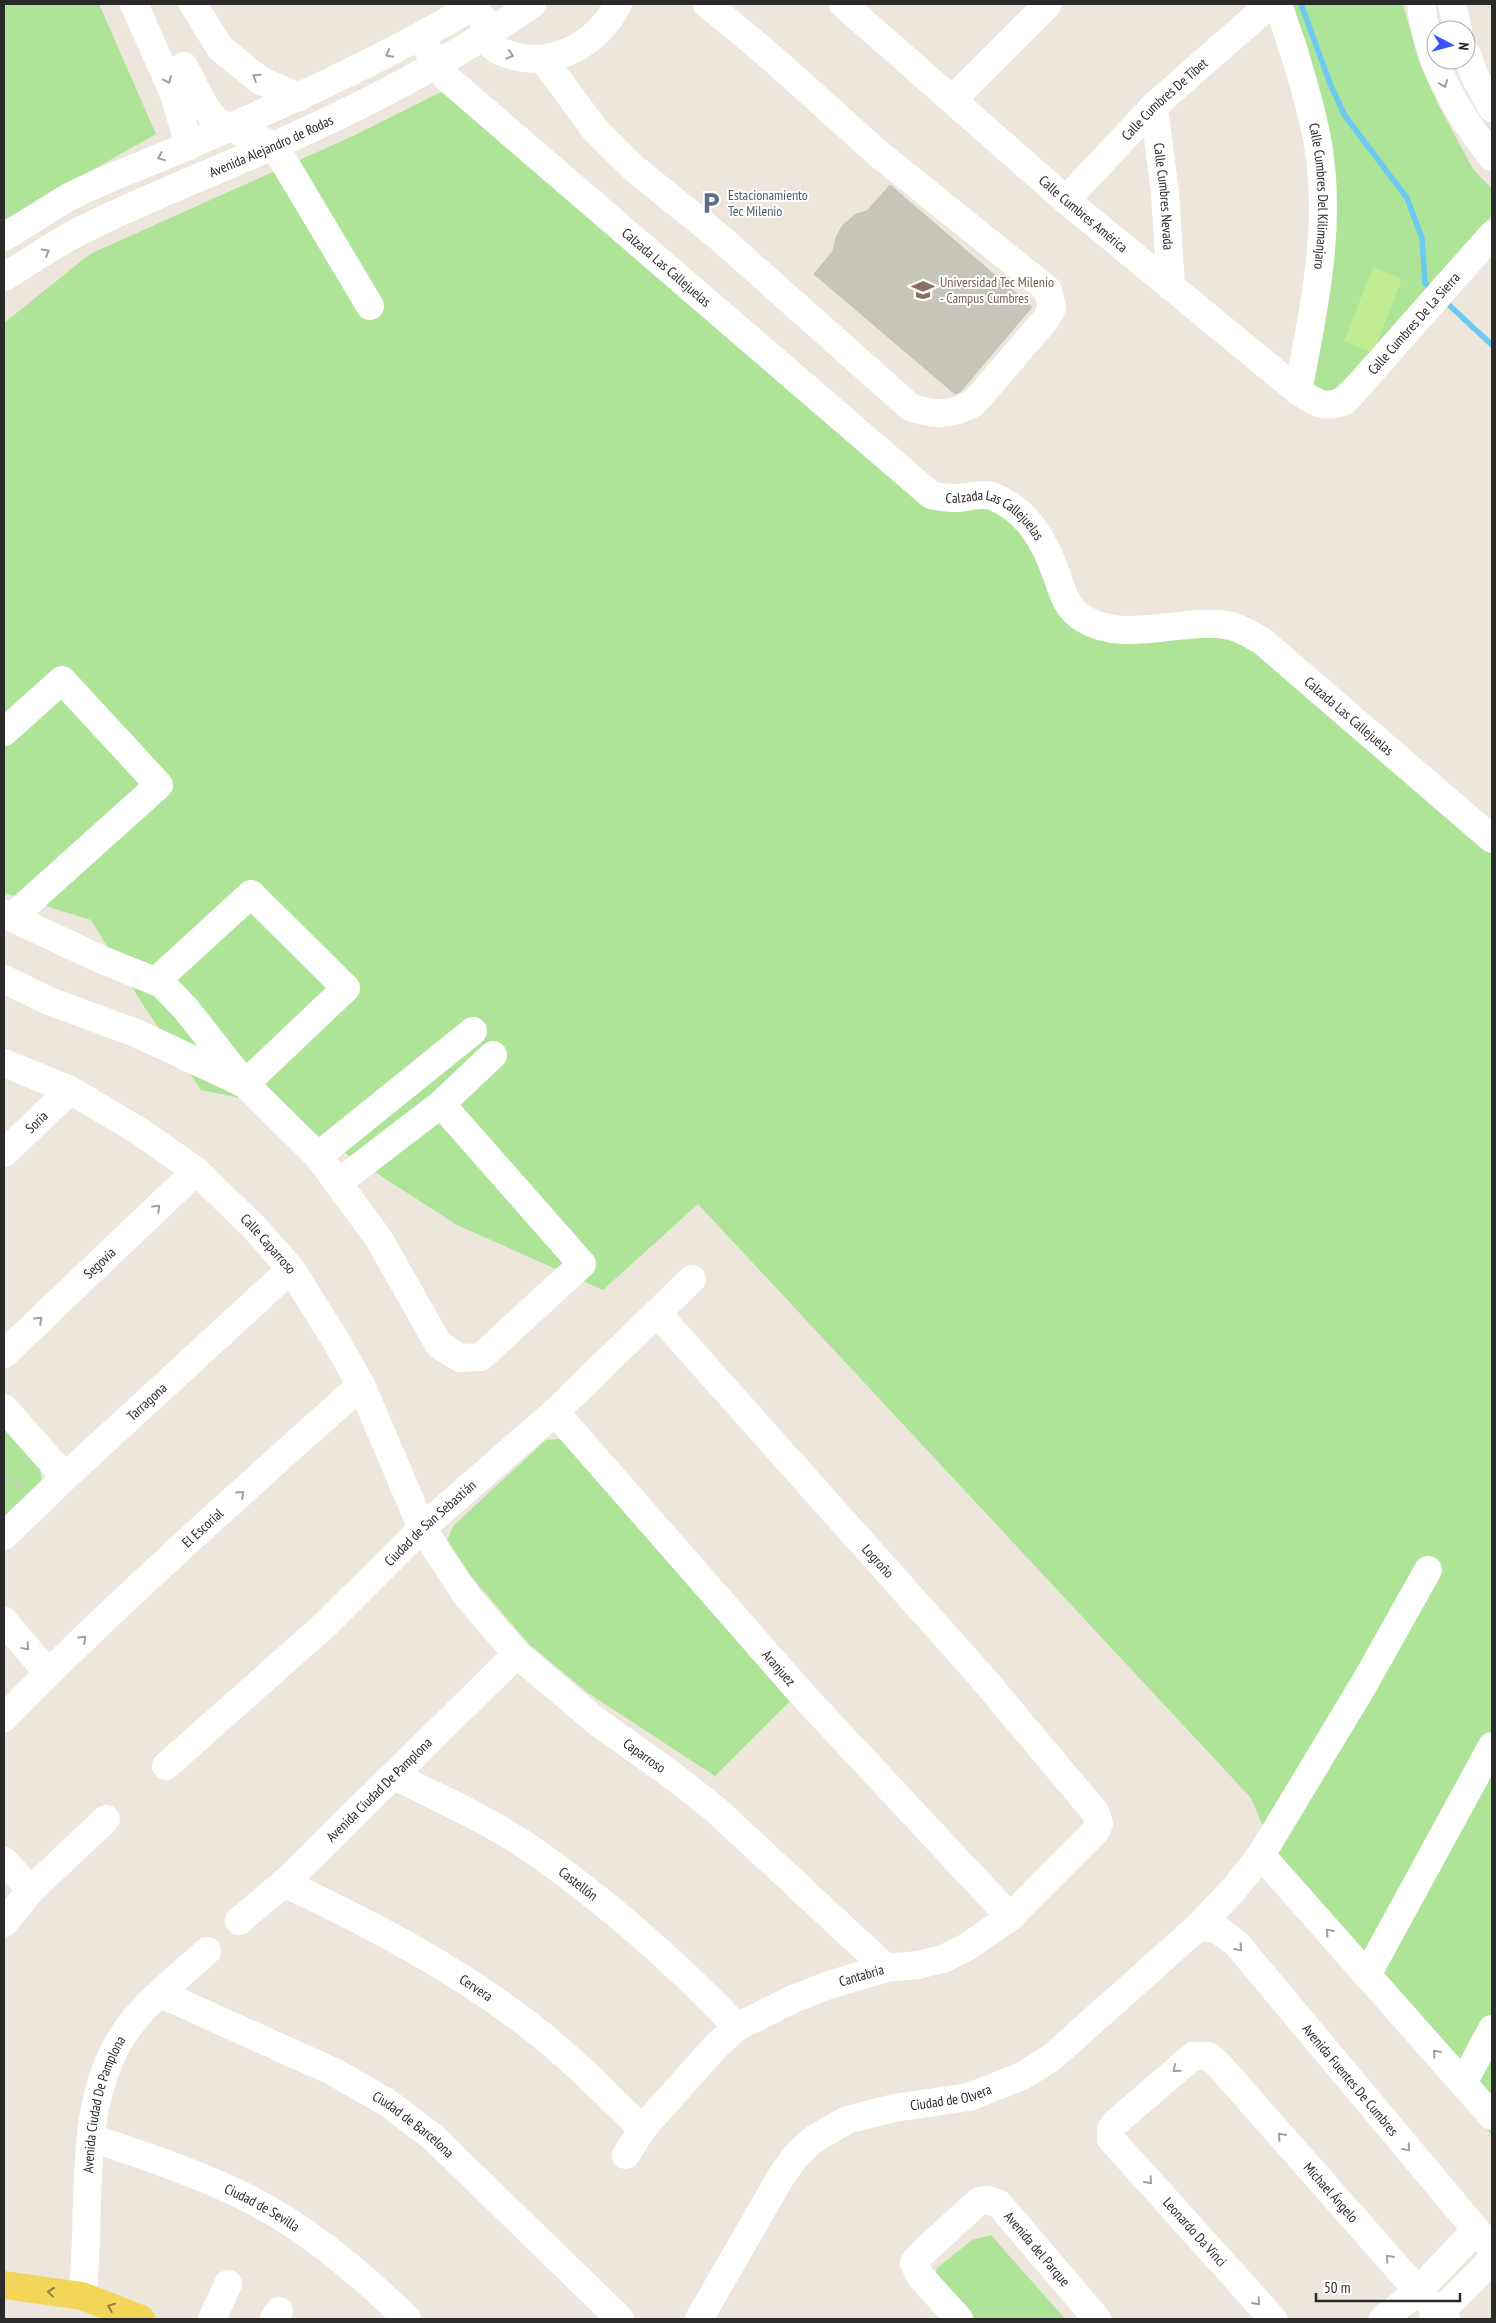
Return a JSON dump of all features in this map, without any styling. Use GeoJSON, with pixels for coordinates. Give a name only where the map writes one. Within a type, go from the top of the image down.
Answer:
{"type":"FeatureCollection","features":[{"type":"Feature","properties":{"kind":"main road"},"geometry":{"type":"LineString","coordinates":[[4,2286],[82,2296],[141,2319]]}},
{"type":"Feature","properties":{"kind":"street"},"geometry":{"type":"LineString","coordinates":[[193,4],[220,48],[261,81],[300,97]]}},
{"type":"Feature","properties":{"kind":"street"},"geometry":{"type":"LineString","coordinates":[[4,237],[69,198],[109,178],[189,146],[300,97],[420,38],[477,4]]}},
{"type":"Feature","properties":{"kind":"street"},"geometry":{"type":"LineString","coordinates":[[487,4],[484,38],[500,52],[519,57],[544,59],[564,55],[588,41],[607,22],[618,4]]}},
{"type":"Feature","properties":{"kind":"street","name":"Avenida Alejandro de Rodas"},"geometry":{"type":"LineString","coordinates":[[4,277],[80,232],[132,206],[274,146],[438,65],[484,38],[532,4]]}},
{"type":"Feature","properties":{"kind":"street"},"geometry":{"type":"LineString","coordinates":[[544,59],[596,131],[630,164],[719,237],[910,407],[927,413],[945,414],[962,410],[974,403],[1046,319],[1052,308],[1048,290],[880,155],[765,52],[707,4]]}},
{"type":"Feature","properties":{"kind":"street","name":"Calle Cumbres América"},"geometry":{"type":"LineString","coordinates":[[844,4],[1066,200],[1298,391],[1318,405],[1332,406]]}},
{"type":"Feature","properties":{"kind":"street"},"geometry":{"type":"LineString","coordinates":[[953,99],[1048,4]]}},
{"type":"Feature","properties":{"kind":"street","name":"Calle Cumbres De Tíbet"},"geometry":{"type":"LineString","coordinates":[[1066,200],[1154,106],[1270,4]]}},
{"type":"Feature","properties":{"kind":"street","name":"Calle Cumbres Del Kilimanjaro"},"geometry":{"type":"LineString","coordinates":[[1278,4],[1301,70],[1317,140],[1322,204],[1317,292],[1298,391]]}},
{"type":"Feature","properties":{"kind":"street"},"geometry":{"type":"LineString","coordinates":[[1421,4],[1424,32],[1445,88],[1468,127],[1492,157]]}},
{"type":"Feature","properties":{"kind":"street"},"geometry":{"type":"LineString","coordinates":[[137,11],[184,66],[196,75],[203,76],[210,73],[218,61],[220,48]]}},
{"type":"Feature","properties":{"kind":"street"},"geometry":{"type":"LineString","coordinates":[[137,11],[174,94],[189,146]]}},
{"type":"Feature","properties":{"kind":"street","name":"Calzada Las Callejuelas"},"geometry":{"type":"LineString","coordinates":[[420,38],[448,79],[932,494],[955,498],[989,495],[1011,505],[1033,526],[1043,541],[1068,607],[1084,620],[1104,628],[1126,630],[1210,624],[1231,626],[1250,634],[1262,641],[1492,839]]}},
{"type":"Feature","properties":{"kind":"street"},"geometry":{"type":"LineString","coordinates":[[184,66],[203,104],[214,118],[230,128],[274,146],[370,306]]}},
{"type":"Feature","properties":{"kind":"street"},"geometry":{"type":"LineString","coordinates":[[1472,70],[1492,108]]}},
{"type":"Feature","properties":{"kind":"street","name":"Calle Cumbres Nevada"},"geometry":{"type":"LineString","coordinates":[[1154,106],[1165,193],[1172,287]]}},
{"type":"Feature","properties":{"kind":"street","name":"Calle Cumbres De La Sierra"},"geometry":{"type":"LineString","coordinates":[[1332,406],[1344,401],[1492,235]]}},
{"type":"Feature","properties":{"kind":"street"},"geometry":{"type":"LineString","coordinates":[[4,732],[62,680],[159,785],[8,916],[162,984],[186,1009],[245,1084],[318,1156],[379,1239],[439,1345],[460,1358],[481,1357],[582,1264],[441,1104]]}},
{"type":"Feature","properties":{"kind":"street"},"geometry":{"type":"LineString","coordinates":[[156,981],[251,894],[346,988],[245,1084]]}},
{"type":"Feature","properties":{"kind":"street"},"geometry":{"type":"LineString","coordinates":[[4,980],[49,1001],[136,1033],[245,1084]]}},
{"type":"Feature","properties":{"kind":"street"},"geometry":{"type":"LineString","coordinates":[[318,1156],[473,1031]]}},
{"type":"Feature","properties":{"kind":"street"},"geometry":{"type":"LineString","coordinates":[[338,1183],[441,1104],[494,1055]]}},
{"type":"Feature","properties":{"kind":"street","name":"Calle Caparroso"},"geometry":{"type":"LineString","coordinates":[[4,1063],[70,1090],[139,1131],[196,1171],[254,1227],[291,1269],[361,1385],[422,1528]]}},
{"type":"Feature","properties":{"kind":"street","name":"Soria"},"geometry":{"type":"LineString","coordinates":[[4,1153],[70,1090]]}},
{"type":"Feature","properties":{"kind":"street","name":"Segovia"},"geometry":{"type":"LineString","coordinates":[[4,1354],[196,1171]]}},
{"type":"Feature","properties":{"kind":"street","name":"Tarragona"},"geometry":{"type":"LineString","coordinates":[[4,1536],[64,1477],[291,1269]]}},
{"type":"Feature","properties":{"kind":"street","name":"Ciudad de San Sebastián"},"geometry":{"type":"LineString","coordinates":[[166,1766],[326,1624],[422,1528],[555,1412],[692,1279]]}},
{"type":"Feature","properties":{"kind":"street","name":"Logroño"},"geometry":{"type":"LineString","coordinates":[[657,1312],[981,1676],[1095,1812]]}},
{"type":"Feature","properties":{"kind":"street","name":"El Escorial"},"geometry":{"type":"LineString","coordinates":[[4,1718],[48,1673],[361,1385]]}},
{"type":"Feature","properties":{"kind":"street"},"geometry":{"type":"LineString","coordinates":[[4,1408],[64,1477]]}},
{"type":"Feature","properties":{"kind":"street","name":"Aranjuez"},"geometry":{"type":"LineString","coordinates":[[555,1412],[801,1694],[1010,1917]]}},
{"type":"Feature","properties":{"kind":"street","name":"Caparroso"},"geometry":{"type":"LineString","coordinates":[[422,1528],[467,1596],[517,1654],[596,1721],[673,1776],[715,1809],[886,1968]]}},
{"type":"Feature","properties":{"kind":"street","name":"Ciudad de Olvera"},"geometry":{"type":"LineString","coordinates":[[698,2319],[782,2174],[795,2157],[814,2139],[839,2124],[871,2112],[969,2097],[1022,2076],[1051,2058],[1198,1927],[1234,1889],[1262,1855],[1364,1684],[1428,1570]]}},
{"type":"Feature","properties":{"kind":"street"},"geometry":{"type":"LineString","coordinates":[[4,1621],[48,1673]]}},
{"type":"Feature","properties":{"kind":"street","name":"Avenida Ciudad De Pamplona"},"geometry":{"type":"LineString","coordinates":[[239,1921],[284,1883],[517,1654]]}},
{"type":"Feature","properties":{"kind":"street"},"geometry":{"type":"LineString","coordinates":[[1367,1975],[1492,1746]]}},
{"type":"Feature","properties":{"kind":"street","name":"Castellón"},"geometry":{"type":"LineString","coordinates":[[394,1776],[462,1809],[530,1849],[648,1940],[689,1977],[737,2027]]}},
{"type":"Feature","properties":{"kind":"street","name":"Cantabria"},"geometry":{"type":"LineString","coordinates":[[626,2156],[642,2129],[717,2045],[737,2027],[793,1999],[830,1985],[886,1968],[918,1965],[943,1959],[967,1948],[1010,1917],[1095,1832],[1099,1824],[1095,1812]]}},
{"type":"Feature","properties":{"kind":"street"},"geometry":{"type":"LineString","coordinates":[[4,1923],[31,1890],[106,1820]]}},
{"type":"Feature","properties":{"kind":"street"},"geometry":{"type":"LineString","coordinates":[[1262,1855],[1492,2116]]}},
{"type":"Feature","properties":{"kind":"street"},"geometry":{"type":"LineString","coordinates":[[4,1861],[31,1890]]}},
{"type":"Feature","properties":{"kind":"street","name":"Cervera"},"geometry":{"type":"LineString","coordinates":[[284,1883],[359,1918],[443,1966],[538,2033],[600,2086],[642,2129]]}},
{"type":"Feature","properties":{"kind":"street","name":"Avenida Fuentes De Cumbres"},"geometry":{"type":"LineString","coordinates":[[1198,1927],[1217,1929],[1236,1943],[1484,2240]]}},
{"type":"Feature","properties":{"kind":"street","name":"Avenida Ciudad De Pamplona"},"geometry":{"type":"LineString","coordinates":[[82,2296],[91,2138],[98,2089],[109,2060],[124,2033],[161,1994],[207,1951]]}},
{"type":"Feature","properties":{"kind":"street","name":"Ciudad de Barcelona"},"geometry":{"type":"LineString","coordinates":[[161,1994],[334,2072],[388,2103],[434,2138],[620,2319]]}},
{"type":"Feature","properties":{"kind":"street"},"geometry":{"type":"LineString","coordinates":[[1463,2083],[1492,2029]]}},
{"type":"Feature","properties":{"kind":"street","name":"Michael Ángelo"},"geometry":{"type":"LineString","coordinates":[[1116,2145],[1111,2134],[1111,2128],[1115,2123],[1189,2058],[1193,2056],[1208,2056],[1217,2063],[1440,2317]]}},
{"type":"Feature","properties":{"kind":"street","name":"Ciudad de Sevilla"},"geometry":{"type":"LineString","coordinates":[[91,2138],[170,2164],[238,2194],[285,2219],[366,2280],[407,2319]]}},
{"type":"Feature","properties":{"kind":"street","name":"Leonardo Da Vinci"},"geometry":{"type":"LineString","coordinates":[[1116,2145],[1273,2319]]}},
{"type":"Feature","properties":{"kind":"street","name":"Avenida del Parque"},"geometry":{"type":"LineString","coordinates":[[959,2319],[920,2276],[914,2263],[919,2256],[979,2201],[988,2200],[999,2204],[1097,2319]]}},
{"type":"Feature","properties":{"kind":"street"},"geometry":{"type":"LineString","coordinates":[[1383,2319],[1484,2240]]}},
{"type":"Feature","properties":{"kind":"street"},"geometry":{"type":"LineString","coordinates":[[1440,2317],[1492,2260]]}},
{"type":"Feature","properties":{"kind":"street"},"geometry":{"type":"LineString","coordinates":[[212,2319],[228,2284]]}},
{"type":"Feature","properties":{"kind":"green space"},"geometry":{"type":"Polygon","coordinates":[[[4,4],[99,4],[156,134],[4,220],[4,4]]]}},
{"type":"Feature","properties":{"kind":"green space"},"geometry":{"type":"Polygon","coordinates":[[[1291,4],[1403,4],[1419,62],[1440,108],[1473,169],[1492,189],[1492,215],[1373,353],[1330,393],[1321,392],[1311,382],[1329,298],[1337,211],[1328,129],[1307,44],[1291,4]]]}},
{"type":"Feature","properties":{"kind":"green space"},"geometry":{"type":"Polygon","coordinates":[[[445,90],[937,500],[1015,512],[1067,608],[1204,630],[1257,641],[1492,841],[1492,2135],[1282,1895],[1272,1848],[1251,1798],[698,1204],[603,1290],[457,1225],[269,1104],[201,1090],[145,1008],[91,920],[4,893],[4,323],[90,254],[353,136],[445,90]]]}},
{"type":"Feature","properties":{"kind":"green space"},"geometry":{"type":"Polygon","coordinates":[[[1373,267],[1402,279],[1373,353],[1344,341],[1373,267]]]}},
{"type":"Feature","properties":{"kind":"green space"},"geometry":{"type":"Polygon","coordinates":[[[4,1426],[40,1467],[42,1486],[4,1522],[4,1426]]]}},
{"type":"Feature","properties":{"kind":"green space"},"geometry":{"type":"Polygon","coordinates":[[[561,1439],[571,1447],[794,1697],[715,1776],[588,1693],[529,1644],[450,1552],[447,1541],[453,1526],[546,1440],[561,1439]]]}},
{"type":"Feature","properties":{"kind":"green space"},"geometry":{"type":"Polygon","coordinates":[[[991,2235],[1065,2319],[968,2319],[934,2282],[937,2268],[972,2240],[991,2235]]]}},
{"type":"Feature","properties":{"kind":"building","name":"Universidad Tec Milenio - Campus Cumbres"},"geometry":{"type":"Polygon","coordinates":[[[890,185],[1032,307],[960,392],[955,394],[814,274],[833,251],[836,238],[842,226],[856,214],[867,211],[890,185]]]}},
{"type":"Feature","properties":{"kind":"waterway"},"geometry":{"type":"LineString","coordinates":[[1301,4],[1331,86],[1345,116],[1407,198],[1422,238],[1425,283],[1433,291]]}},
{"type":"Feature","properties":{"kind":"waterway"},"geometry":{"type":"LineString","coordinates":[[1450,306],[1492,345]]}},
{"type":"Feature","properties":{"kind":"place","name":"Estacionamiento Tec Milenio"},"geometry":{"type":"Point","coordinates":[711,203]}},
{"type":"Feature","properties":{"kind":"place","name":"Universidad Tec Milenio - Campus Cumbres"},"geometry":{"type":"Point","coordinates":[923,290]}}]}
